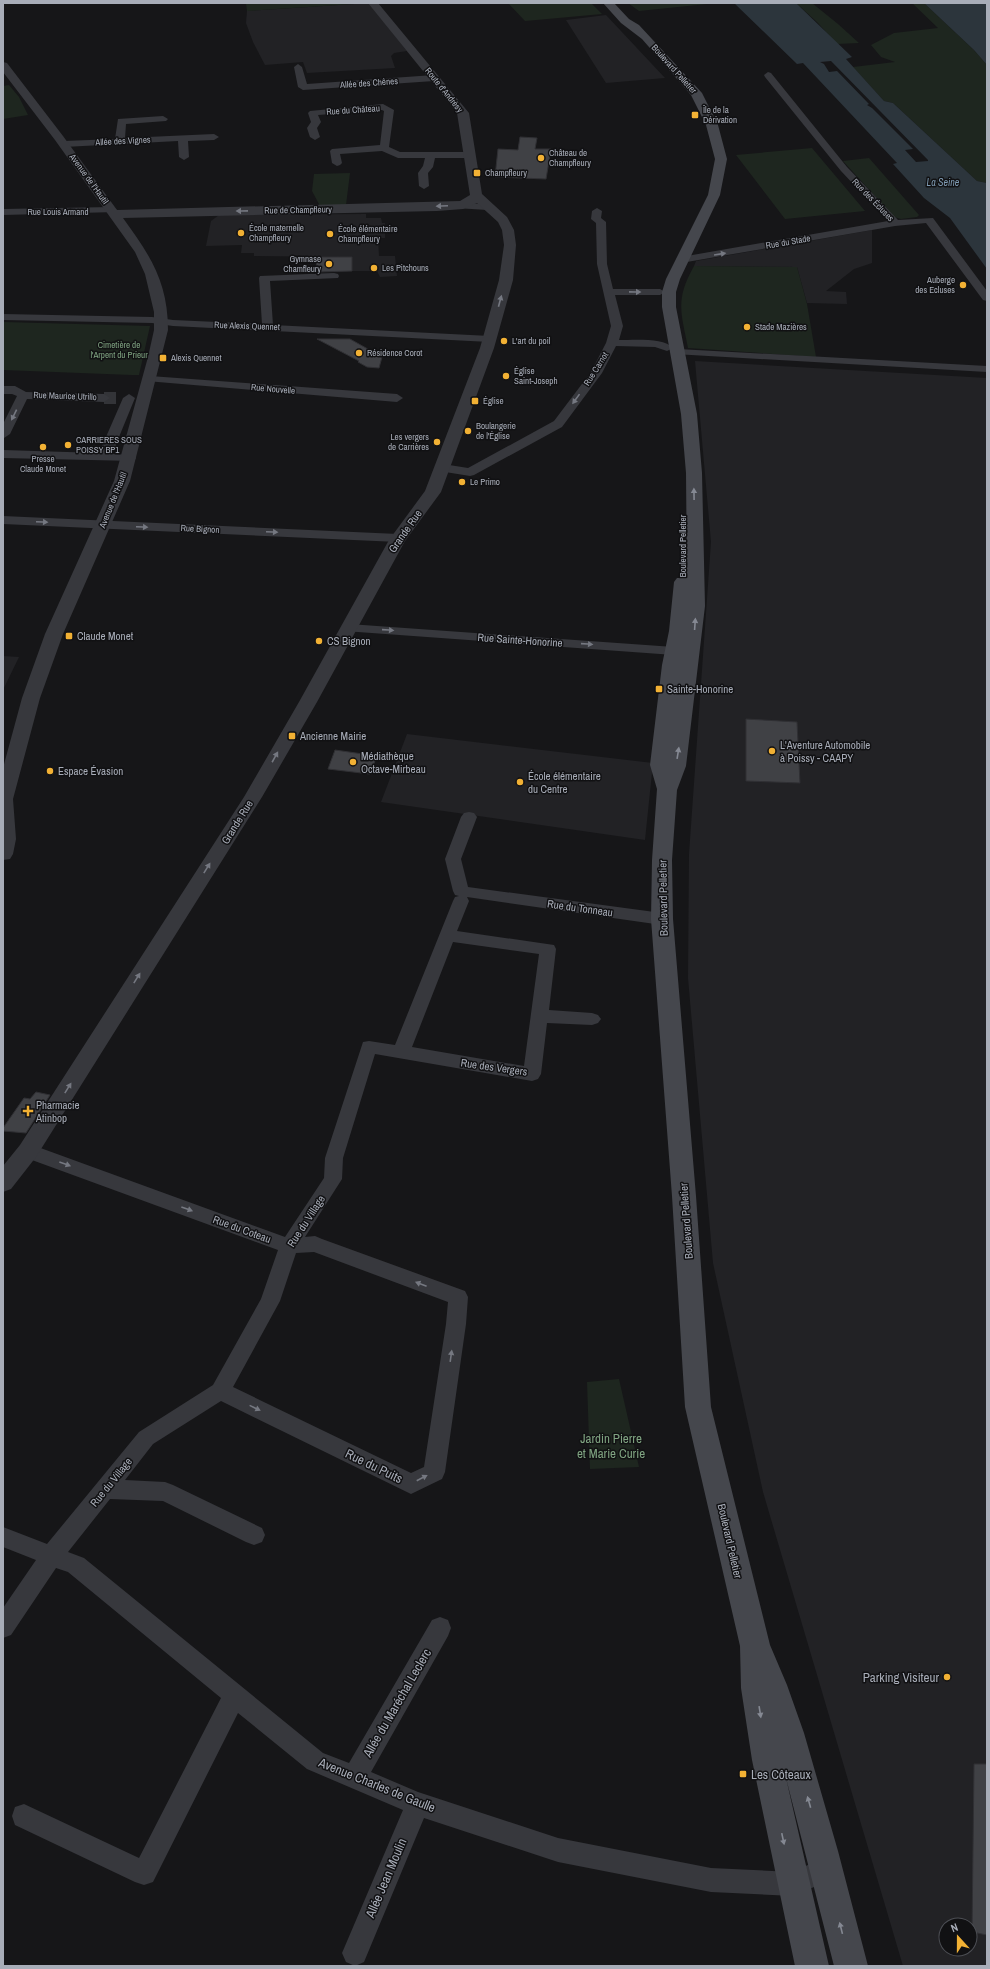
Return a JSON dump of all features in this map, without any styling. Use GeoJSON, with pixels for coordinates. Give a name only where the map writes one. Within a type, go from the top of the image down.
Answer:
{"type":"FeatureCollection","features":[{"type":"Feature","properties":{"kind":"main road","name":"Boulevard Pelletier"},"geometry":{"type":"LineString","coordinates":[[608,3],[625,21],[635,27],[646,38],[696,93],[703,104],[717,140],[721,159],[714,195],[681,260],[669,292],[679,414],[684,577],[683,650],[660,765],[667,790],[662,860],[662,919],[684,1196],[698,1407],[755,1646],[756,1688],[766,1753],[793,1884],[812,1966]]}},
{"type":"Feature","properties":{"kind":"main road","name":"Boulevard Pelletier"},"geometry":{"type":"LineString","coordinates":[[625,21],[628,28],[692,98],[707,125],[712,140],[713,176],[708,195],[664,279],[660,292],[661,321],[673,350]]}},
{"type":"Feature","properties":{"kind":"main road","name":"Boulevard Pelletier"},"geometry":{"type":"LineString","coordinates":[[755,1646],[772,1681],[790,1737],[851,1966]]}},
{"type":"Feature","properties":{"kind":"street","name":"Route d'Andrésy"},"geometry":{"type":"LineString","coordinates":[[373,3],[464,113],[476,195]]}},
{"type":"Feature","properties":{"kind":"street","name":"Avenue de l'Hautil"},"geometry":{"type":"LineString","coordinates":[[3,65],[64,144],[140,252],[152,274],[161,312],[161,322],[150,379],[130,458],[104,525],[54,634],[31,698],[4,799],[6,839],[3,854]]}},
{"type":"Feature","properties":{"kind":"street"},"geometry":{"type":"LineString","coordinates":[[298,67],[303,87],[308,97]]}},
{"type":"Feature","properties":{"kind":"street","name":"Rue des Écluses"},"geometry":{"type":"LineString","coordinates":[[768,75],[844,169],[895,223],[929,220],[987,298]]}},
{"type":"Feature","properties":{"kind":"street","name":"Allée des Chênes"},"geometry":{"type":"LineString","coordinates":[[303,87],[434,78]]}},
{"type":"Feature","properties":{"kind":"street","name":"Rue du Château"},"geometry":{"type":"LineString","coordinates":[[315,137],[312,128],[316,122],[313,113],[383,107],[389,110],[384,148]]}},
{"type":"Feature","properties":{"kind":"street"},"geometry":{"type":"LineString","coordinates":[[120,142],[121,121],[163,119]]}},
{"type":"Feature","properties":{"kind":"street","name":"Allée des Vignes"},"geometry":{"type":"LineString","coordinates":[[64,144],[214,137]]}},
{"type":"Feature","properties":{"kind":"street"},"geometry":{"type":"LineString","coordinates":[[183,138],[184,157]]}},
{"type":"Feature","properties":{"kind":"street"},"geometry":{"type":"LineString","coordinates":[[337,163],[335,151],[384,148],[398,155],[470,155]]}},
{"type":"Feature","properties":{"kind":"street"},"geometry":{"type":"LineString","coordinates":[[424,186],[423,173],[428,167],[431,155]]}},
{"type":"Feature","properties":{"kind":"street","name":"Rue de Champfleury"},"geometry":{"type":"LineString","coordinates":[[113,212],[459,206],[472,202],[476,195]]}},
{"type":"Feature","properties":{"kind":"street","name":"Grande Rue"},"geometry":{"type":"LineString","coordinates":[[12,1166],[253,797],[308,702],[398,538],[434,492],[490,339],[506,280],[510,245],[507,226],[503,220],[488,207],[487,204],[476,195]]}},
{"type":"Feature","properties":{"kind":"street"},"geometry":{"type":"LineString","coordinates":[[459,206],[480,205],[488,207]]}},
{"type":"Feature","properties":{"kind":"street","name":"Rue Carnot"},"geometry":{"type":"LineString","coordinates":[[443,468],[470,472],[558,424],[596,373],[612,343],[617,326],[602,264],[601,222],[596,219],[597,211]]}},
{"type":"Feature","properties":{"kind":"street","name":"Rue Louis Armand"},"geometry":{"type":"LineString","coordinates":[[3,212],[113,212]]}},
{"type":"Feature","properties":{"kind":"street","name":"Rue du Stade"},"geometry":{"type":"LineString","coordinates":[[681,260],[895,223]]}},
{"type":"Feature","properties":{"kind":"street"},"geometry":{"type":"LineString","coordinates":[[268,327],[264,278],[334,276]]}},
{"type":"Feature","properties":{"kind":"street"},"geometry":{"type":"LineString","coordinates":[[609,292],[660,292]]}},
{"type":"Feature","properties":{"kind":"street","name":"Rue Alexis Quennet"},"geometry":{"type":"LineString","coordinates":[[3,317],[152,320],[161,322],[490,339]]}},
{"type":"Feature","properties":{"kind":"street"},"geometry":{"type":"LineString","coordinates":[[612,343],[656,344],[673,350],[987,369]]}},
{"type":"Feature","properties":{"kind":"street","name":"Rue Nouvelle"},"geometry":{"type":"LineString","coordinates":[[150,379],[397,398]]}},
{"type":"Feature","properties":{"kind":"street","name":"Rue Maurice Utrillo"},"geometry":{"type":"LineString","coordinates":[[3,390],[15,390],[23,395],[104,398]]}},
{"type":"Feature","properties":{"kind":"street"},"geometry":{"type":"LineString","coordinates":[[4,434],[23,395]]}},
{"type":"Feature","properties":{"kind":"street"},"geometry":{"type":"LineString","coordinates":[[104,457],[125,398],[145,399]]}},
{"type":"Feature","properties":{"kind":"street"},"geometry":{"type":"LineString","coordinates":[[3,454],[130,458]]}},
{"type":"Feature","properties":{"kind":"street","name":"Rue Bignon"},"geometry":{"type":"LineString","coordinates":[[3,520],[398,538]]}},
{"type":"Feature","properties":{"kind":"street","name":"Rue Sainte-Honorine"},"geometry":{"type":"LineString","coordinates":[[349,628],[683,650]]}},
{"type":"Feature","properties":{"kind":"street","name":"Rue du Tonneau"},"geometry":{"type":"LineString","coordinates":[[469,817],[452,859],[457,870],[462,891],[662,919]]}},
{"type":"Feature","properties":{"kind":"street"},"geometry":{"type":"LineString","coordinates":[[401,1052],[461,901]]}},
{"type":"Feature","properties":{"kind":"street","name":"Rue des Vergers"},"geometry":{"type":"LineString","coordinates":[[401,1052],[532,1074],[548,949],[447,935]]}},
{"type":"Feature","properties":{"kind":"street"},"geometry":{"type":"LineString","coordinates":[[539,1016],[592,1019]]}},
{"type":"Feature","properties":{"kind":"street","name":"Rue du Village"},"geometry":{"type":"LineString","coordinates":[[3,1627],[52,1555],[146,1438],[220,1391],[270,1301],[289,1246],[333,1179],[334,1158],[369,1047],[401,1052]]}},
{"type":"Feature","properties":{"kind":"street","name":"Rue du Coteau"},"geometry":{"type":"LineString","coordinates":[[12,1166],[289,1246],[315,1244],[458,1297]]}},
{"type":"Feature","properties":{"kind":"street","name":"Rue du Puits"},"geometry":{"type":"LineString","coordinates":[[220,1391],[411,1484],[434,1472],[456,1324],[458,1297]]}},
{"type":"Feature","properties":{"kind":"street"},"geometry":{"type":"LineString","coordinates":[[106,1489],[165,1492],[254,1535]]}},
{"type":"Feature","properties":{"kind":"street","name":"Avenue Charles de Gaulle"},"geometry":{"type":"LineString","coordinates":[[3,1537],[76,1565],[315,1761],[418,1804],[558,1850],[711,1880],[793,1884]]}},
{"type":"Feature","properties":{"kind":"street","name":"Allée du Maréchal Leclerc"},"geometry":{"type":"LineString","coordinates":[[354,1778],[440,1628]]}},
{"type":"Feature","properties":{"kind":"street"},"geometry":{"type":"LineString","coordinates":[[24,1816],[144,1873],[235,1694]]}},
{"type":"Feature","properties":{"kind":"street","name":"Allée Jean Moulin"},"geometry":{"type":"LineString","coordinates":[[355,1953],[418,1804]]}},
{"type":"Feature","properties":{"kind":"street"},"geometry":{"type":"LineString","coordinates":[[793,1884],[826,1869]]}},
{"type":"Feature","properties":{"kind":"shaded area"},"geometry":{"type":"Polygon","coordinates":[[[369,3],[407,51],[394,53],[391,56],[395,68],[307,73],[303,62],[265,65],[253,42],[246,23],[247,11],[369,3]]]}},
{"type":"Feature","properties":{"kind":"shaded area"},"geometry":{"type":"Polygon","coordinates":[[[606,15],[665,78],[606,83],[566,20],[606,15]]]}},
{"type":"Feature","properties":{"kind":"shaded area"},"geometry":{"type":"Polygon","coordinates":[[[366,214],[366,218],[381,218],[382,223],[385,223],[385,238],[378,238],[379,256],[395,256],[397,276],[380,277],[377,271],[352,271],[352,257],[254,256],[254,253],[241,253],[242,245],[206,246],[211,221],[219,215],[366,214]]]}},
{"type":"Feature","properties":{"kind":"shaded area"},"geometry":{"type":"Polygon","coordinates":[[[872,230],[872,263],[854,269],[826,291],[846,292],[847,304],[807,303],[797,267],[694,266],[696,261],[872,230]]]}},
{"type":"Feature","properties":{"kind":"shaded area"},"geometry":{"type":"Polygon","coordinates":[[[695,361],[987,378],[987,1966],[903,1966],[763,1492],[713,1263],[688,978],[689,854],[711,542],[695,361]]]}},
{"type":"Feature","properties":{"kind":"shaded area"},"geometry":{"type":"Polygon","coordinates":[[[3,656],[19,657],[3,690],[3,656]]]}},
{"type":"Feature","properties":{"kind":"shaded area","name":"École élémentaire du Centre"},"geometry":{"type":"Polygon","coordinates":[[[407,734],[653,763],[645,840],[381,802],[407,734]]]}},
{"type":"Feature","properties":{"kind":"green space"},"geometry":{"type":"Polygon","coordinates":[[[246,3],[369,3],[247,11],[246,3]]]}},
{"type":"Feature","properties":{"kind":"green space"},"geometry":{"type":"Polygon","coordinates":[[[508,3],[591,3],[602,14],[525,21],[508,3]]]}},
{"type":"Feature","properties":{"kind":"green space"},"geometry":{"type":"Polygon","coordinates":[[[628,3],[717,3],[639,11],[628,3]]]}},
{"type":"Feature","properties":{"kind":"green space"},"geometry":{"type":"Polygon","coordinates":[[[796,3],[812,3],[859,43],[837,44],[817,22],[796,3]]]}},
{"type":"Feature","properties":{"kind":"green space"},"geometry":{"type":"Polygon","coordinates":[[[912,3],[924,3],[974,50],[987,65],[987,183],[977,181],[893,103],[884,101],[853,67],[895,62],[881,57],[871,45],[894,33],[938,28],[912,3]]]}},
{"type":"Feature","properties":{"kind":"green space"},"geometry":{"type":"Polygon","coordinates":[[[9,85],[19,97],[28,115],[3,119],[3,86],[9,85]]]}},
{"type":"Feature","properties":{"kind":"green space"},"geometry":{"type":"Polygon","coordinates":[[[812,148],[865,211],[785,219],[736,155],[812,148]]]}},
{"type":"Feature","properties":{"kind":"green space"},"geometry":{"type":"Polygon","coordinates":[[[869,158],[919,215],[917,217],[901,219],[894,217],[843,161],[869,158]]]}},
{"type":"Feature","properties":{"kind":"green space"},"geometry":{"type":"Polygon","coordinates":[[[350,173],[346,205],[320,206],[312,191],[314,174],[350,173]]]}},
{"type":"Feature","properties":{"kind":"green space","name":"Stade Mazières"},"geometry":{"type":"Polygon","coordinates":[[[694,266],[797,267],[807,304],[816,357],[688,348],[681,306],[684,288],[694,266]]]}},
{"type":"Feature","properties":{"kind":"green space","name":"Cimetière de l'Arpent du Prieur"},"geometry":{"type":"Polygon","coordinates":[[[3,322],[150,326],[139,375],[132,375],[3,370],[3,322]]]}},
{"type":"Feature","properties":{"kind":"green space","name":"Jardin Pierre et Marie Curie"},"geometry":{"type":"Polygon","coordinates":[[[619,1379],[639,1467],[590,1469],[587,1382],[619,1379]]]}},
{"type":"Feature","properties":{"kind":"water","name":"La Seine"},"geometry":{"type":"Polygon","coordinates":[[[734,3],[796,3],[852,57],[846,59],[884,101],[893,103],[977,181],[987,183],[987,269],[950,218],[924,198],[893,164],[897,163],[803,63],[797,64],[734,3]],[[831,61],[820,62],[824,64],[829,72],[837,71],[869,104],[867,105],[872,108],[913,149],[905,150],[916,162],[928,160],[831,61]]]}},
{"type":"Feature","properties":{"kind":"water"},"geometry":{"type":"Polygon","coordinates":[[[924,3],[987,3],[987,65],[974,50],[924,3]]]}},
{"type":"Feature","properties":{"kind":"building"},"geometry":{"type":"Polygon","coordinates":[[[520,137],[537,138],[535,149],[551,149],[546,179],[495,177],[498,149],[518,150],[520,137]]]}},
{"type":"Feature","properties":{"kind":"building","name":"Gymnase Chamfleury"},"geometry":{"type":"Polygon","coordinates":[[[316,257],[352,257],[352,271],[317,272],[316,257]]]}},
{"type":"Feature","properties":{"kind":"building","name":"Résidence Corot"},"geometry":{"type":"Polygon","coordinates":[[[317,339],[350,339],[382,357],[379,368],[367,367],[358,362],[359,361],[317,339]]]}},
{"type":"Feature","properties":{"kind":"building","name":"L'Aventure Automobile à Poissy - CAAPY"},"geometry":{"type":"Polygon","coordinates":[[[746,719],[797,722],[800,783],[746,781],[746,719]]]}},
{"type":"Feature","properties":{"kind":"building","name":"Médiathèque Octave-Mirbeau"},"geometry":{"type":"Polygon","coordinates":[[[335,750],[377,756],[370,774],[328,769],[335,750]]]}},
{"type":"Feature","properties":{"kind":"building","name":"Pharmacie Atinbop"},"geometry":{"type":"Polygon","coordinates":[[[36,1092],[50,1095],[26,1133],[3,1131],[3,1128],[24,1098],[30,1099],[36,1092]]]}},
{"type":"Feature","properties":{"kind":"building"},"geometry":{"type":"Polygon","coordinates":[[[974,1764],[987,1764],[987,1935],[978,1933],[978,1917],[972,1917],[974,1764]]]}},
{"type":"Feature","properties":{"kind":"tunnel"},"geometry":{"type":"LineString","coordinates":[[104,398],[122,398]]}},
{"type":"Feature","properties":{"kind":"place","name":"Île de la Dérivation"},"geometry":{"type":"Point","coordinates":[695,115]}},
{"type":"Feature","properties":{"kind":"place","name":"Château de Champfleury"},"geometry":{"type":"Point","coordinates":[541,158]}},
{"type":"Feature","properties":{"kind":"place","name":"Champfleury"},"geometry":{"type":"Point","coordinates":[477,173]}},
{"type":"Feature","properties":{"kind":"place","name":"École maternelle Champfleury"},"geometry":{"type":"Point","coordinates":[241,233]}},
{"type":"Feature","properties":{"kind":"place","name":"École élémentaire Champfleury"},"geometry":{"type":"Point","coordinates":[330,234]}},
{"type":"Feature","properties":{"kind":"place","name":"Gymnase Chamfleury"},"geometry":{"type":"Point","coordinates":[329,264]}},
{"type":"Feature","properties":{"kind":"place","name":"Les Pitchouns"},"geometry":{"type":"Point","coordinates":[374,268]}},
{"type":"Feature","properties":{"kind":"place","name":"Auberge des Ecluses"},"geometry":{"type":"Point","coordinates":[963,285]}},
{"type":"Feature","properties":{"kind":"place","name":"Stade Mazières"},"geometry":{"type":"Point","coordinates":[747,327]}},
{"type":"Feature","properties":{"kind":"place","name":"L'art du poil"},"geometry":{"type":"Point","coordinates":[504,341]}},
{"type":"Feature","properties":{"kind":"place","name":"Résidence Corot"},"geometry":{"type":"Point","coordinates":[359,353]}},
{"type":"Feature","properties":{"kind":"place","name":"Alexis Quennet"},"geometry":{"type":"Point","coordinates":[163,358]}},
{"type":"Feature","properties":{"kind":"place","name":"Église Saint-Joseph"},"geometry":{"type":"Point","coordinates":[506,376]}},
{"type":"Feature","properties":{"kind":"place","name":"Église"},"geometry":{"type":"Point","coordinates":[475,401]}},
{"type":"Feature","properties":{"kind":"place","name":"Boulangerie de l'Église"},"geometry":{"type":"Point","coordinates":[468,431]}},
{"type":"Feature","properties":{"kind":"place","name":"Les vergers de Carrières"},"geometry":{"type":"Point","coordinates":[437,442]}},
{"type":"Feature","properties":{"kind":"place","name":"CARRIERES SOUS POISSY BP1"},"geometry":{"type":"Point","coordinates":[68,445]}},
{"type":"Feature","properties":{"kind":"place","name":"Presse Claude Monet"},"geometry":{"type":"Point","coordinates":[43,447]}},
{"type":"Feature","properties":{"kind":"place","name":"Le Primo"},"geometry":{"type":"Point","coordinates":[462,482]}},
{"type":"Feature","properties":{"kind":"place","name":"Claude Monet"},"geometry":{"type":"Point","coordinates":[69,636]}},
{"type":"Feature","properties":{"kind":"place","name":"CS Bignon"},"geometry":{"type":"Point","coordinates":[319,641]}},
{"type":"Feature","properties":{"kind":"place","name":"Sainte-Honorine"},"geometry":{"type":"Point","coordinates":[659,689]}},
{"type":"Feature","properties":{"kind":"place","name":"Ancienne Mairie"},"geometry":{"type":"Point","coordinates":[292,736]}},
{"type":"Feature","properties":{"kind":"place","name":"L'Aventure Automobile à Poissy - CAAPY"},"geometry":{"type":"Point","coordinates":[772,751]}},
{"type":"Feature","properties":{"kind":"place","name":"Médiathèque Octave-Mirbeau"},"geometry":{"type":"Point","coordinates":[353,762]}},
{"type":"Feature","properties":{"kind":"place","name":"Espace Évasion"},"geometry":{"type":"Point","coordinates":[50,771]}},
{"type":"Feature","properties":{"kind":"place","name":"École élémentaire du Centre"},"geometry":{"type":"Point","coordinates":[520,782]}},
{"type":"Feature","properties":{"kind":"place","name":"Pharmacie Atinbop"},"geometry":{"type":"Point","coordinates":[28,1111]}},
{"type":"Feature","properties":{"kind":"place","name":"Parking Visiteur"},"geometry":{"type":"Point","coordinates":[947,1677]}},
{"type":"Feature","properties":{"kind":"place","name":"Les Côteaux"},"geometry":{"type":"Point","coordinates":[743,1774]}}]}
